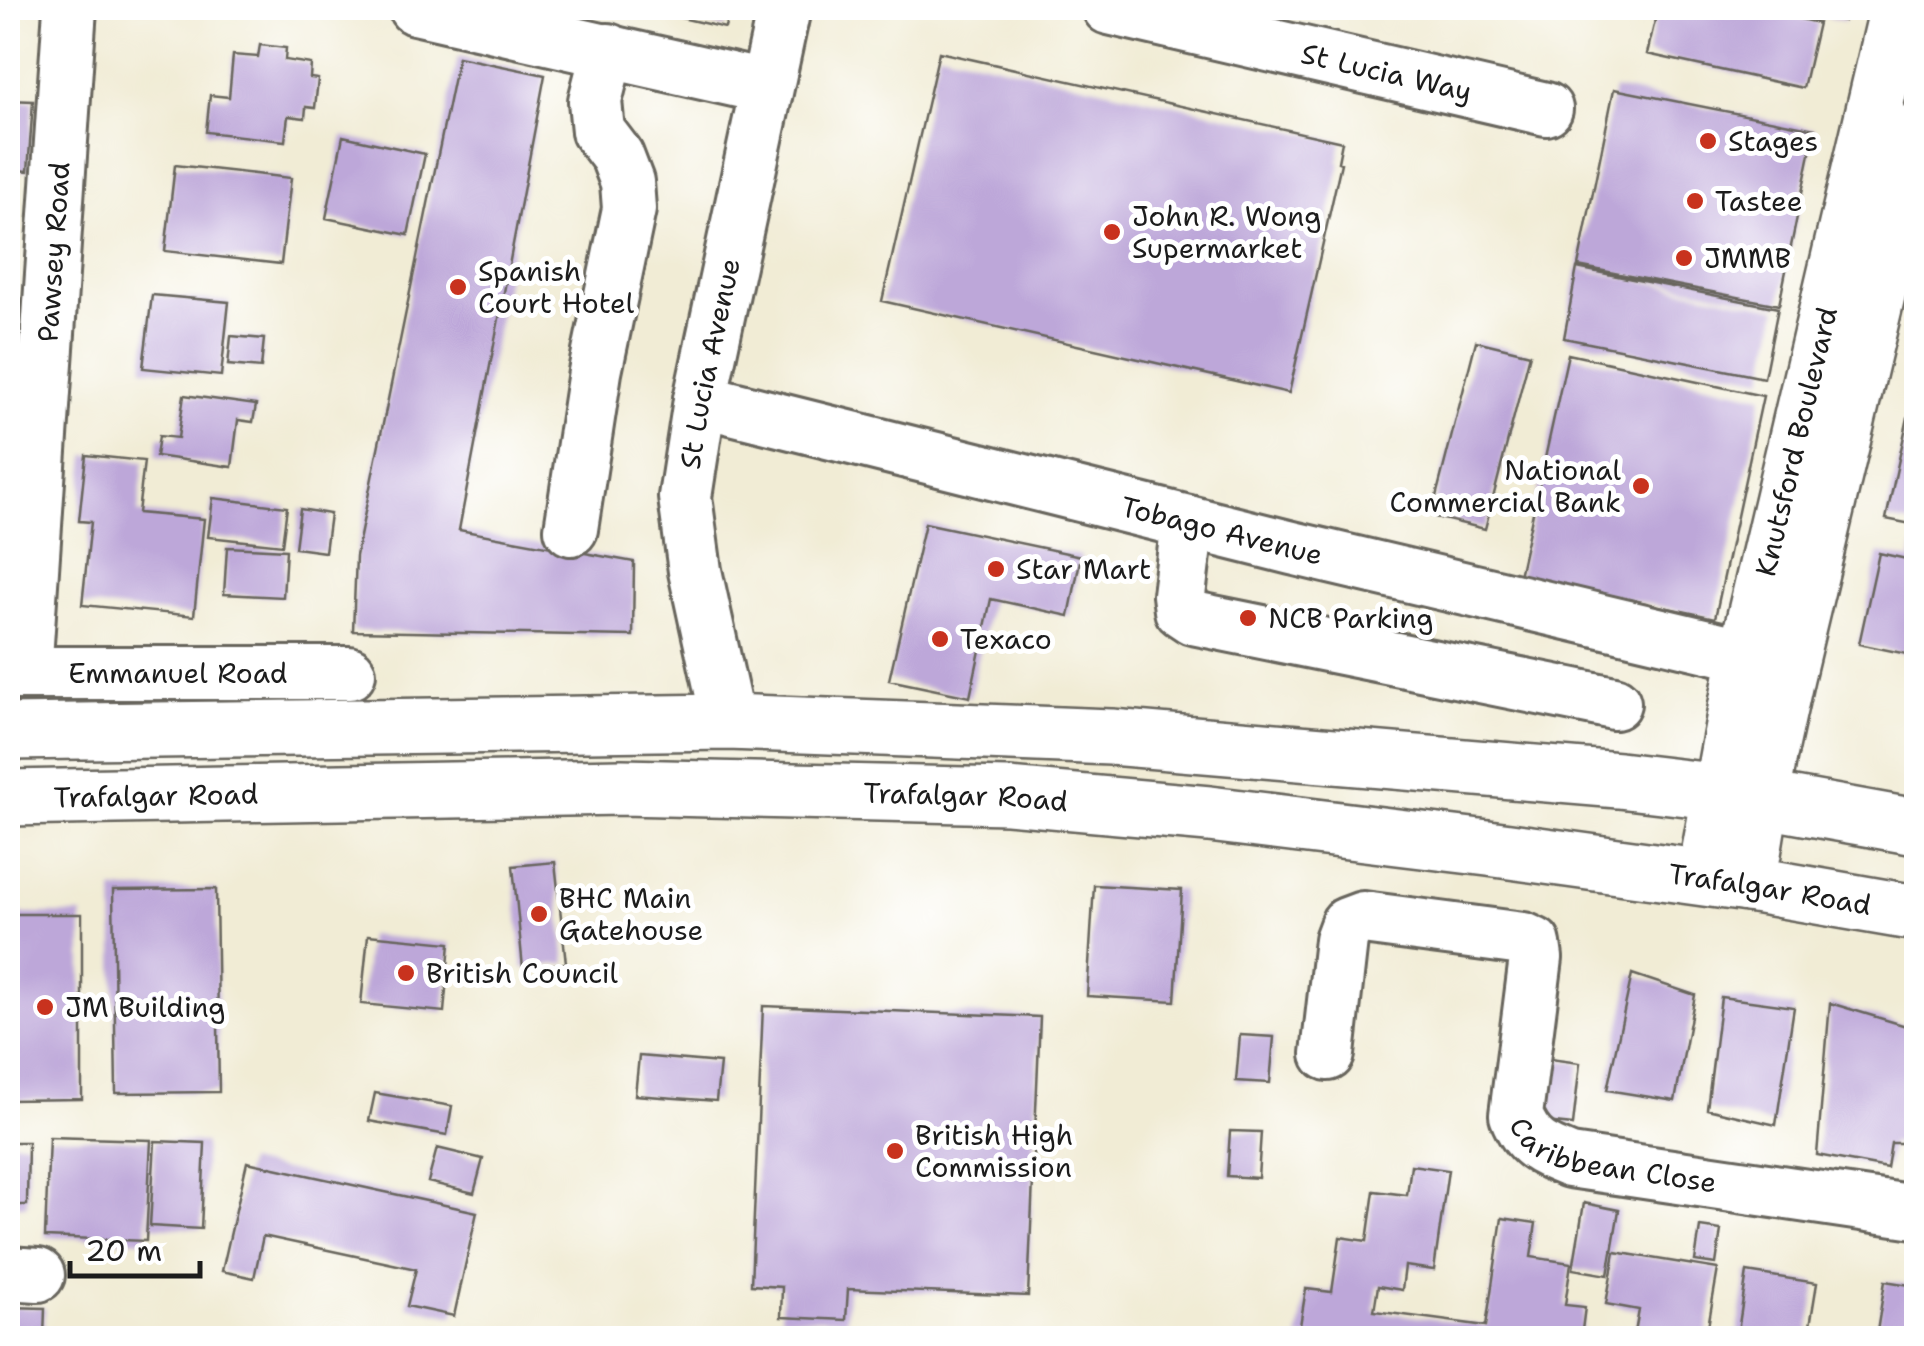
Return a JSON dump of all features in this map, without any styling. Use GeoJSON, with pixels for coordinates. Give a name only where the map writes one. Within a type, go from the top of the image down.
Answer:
{"type":"FeatureCollection","features":[{"type":"Feature","properties":{"kind":"main road","name":"Knutsford Boulevard"},"geometry":{"type":"LineString","coordinates":[[1726,881],[1755,686],[1898,8]]}},
{"type":"Feature","properties":{"kind":"main road","name":"Knutsford Boulevard"},"geometry":{"type":"LineString","coordinates":[[1755,686],[1916,131]]}},
{"type":"Feature","properties":{"kind":"main road"},"geometry":{"type":"LineString","coordinates":[[1619,780],[1664,776],[1712,749],[1755,686],[1784,726],[1816,782],[1855,804],[1916,827]]}},
{"type":"Feature","properties":{"kind":"main road"},"geometry":{"type":"LineString","coordinates":[[8,732],[728,722],[1111,737],[1619,780],[1741,796],[1916,827]]}},
{"type":"Feature","properties":{"kind":"main road","name":"Trafalgar Road"},"geometry":{"type":"LineString","coordinates":[[8,798],[622,788],[1008,796],[1209,814],[1726,881],[1916,913]]}},
{"type":"Feature","properties":{"kind":"street","name":"Pawsey Road"},"geometry":{"type":"LineString","coordinates":[[16,673],[70,8]]}},
{"type":"Feature","properties":{"kind":"street"},"geometry":{"type":"LineString","coordinates":[[415,8],[765,87]]}},
{"type":"Feature","properties":{"kind":"street","name":"St Lucia Avenue"},"geometry":{"type":"LineString","coordinates":[[728,722],[695,571],[685,497],[700,400],[784,8]]}},
{"type":"Feature","properties":{"kind":"street","name":"St Lucia Way"},"geometry":{"type":"LineString","coordinates":[[1109,8],[1546,109]]}},
{"type":"Feature","properties":{"kind":"street"},"geometry":{"type":"LineString","coordinates":[[571,529],[595,372],[629,209],[627,182],[618,156],[598,131],[595,102],[608,50]]}},
{"type":"Feature","properties":{"kind":"street","name":"Tobago Avenue"},"geometry":{"type":"LineString","coordinates":[[700,400],[1188,522],[1755,686]]}},
{"type":"Feature","properties":{"kind":"street"},"geometry":{"type":"LineString","coordinates":[[1188,522],[1179,596],[1181,610],[1193,618],[1614,702]]}},
{"type":"Feature","properties":{"kind":"street","name":"Emmanuel Road"},"geometry":{"type":"LineString","coordinates":[[16,673],[350,673]]}},
{"type":"Feature","properties":{"kind":"street","name":"Caribbean Close"},"geometry":{"type":"LineString","coordinates":[[1328,1054],[1340,940],[1347,924],[1363,918],[1523,939],[1534,944],[1536,958],[1516,1115],[1522,1133],[1535,1147],[1570,1161],[1916,1212]]}},
{"type":"Feature","properties":{"kind":"building"},"geometry":{"type":"Polygon","coordinates":[[[638,8],[730,8],[725,28],[638,8]]]}},
{"type":"Feature","properties":{"kind":"building"},"geometry":{"type":"Polygon","coordinates":[[[1658,8],[1751,8],[1818,23],[1803,88],[1647,54],[1658,8]]]}},
{"type":"Feature","properties":{"kind":"building"},"geometry":{"type":"Polygon","coordinates":[[[1790,8],[1847,8],[1844,21],[1790,8]]]}},
{"type":"Feature","properties":{"kind":"building"},"geometry":{"type":"Polygon","coordinates":[[[260,45],[286,48],[285,60],[311,64],[310,78],[318,79],[315,108],[306,107],[305,118],[288,116],[285,141],[206,132],[210,95],[229,97],[233,55],[258,57],[260,45]]]}},
{"type":"Feature","properties":{"kind":"building","name":"John R. Wong Supermarket"},"geometry":{"type":"Polygon","coordinates":[[[939,52],[1342,142],[1338,162],[1341,163],[1289,393],[882,301],[939,52]]]}},
{"type":"Feature","properties":{"kind":"building","name":"Spanish Court Hotel"},"geometry":{"type":"Polygon","coordinates":[[[458,57],[545,75],[459,530],[634,562],[633,636],[353,631],[356,556],[458,57]]]}},
{"type":"Feature","properties":{"kind":"building"},"geometry":{"type":"Polygon","coordinates":[[[1614,89],[1815,129],[1779,305],[1578,266],[1614,89]]]}},
{"type":"Feature","properties":{"kind":"building"},"geometry":{"type":"Polygon","coordinates":[[[8,100],[33,101],[28,171],[8,169],[8,100]]]}},
{"type":"Feature","properties":{"kind":"building"},"geometry":{"type":"Polygon","coordinates":[[[343,136],[425,154],[408,235],[326,218],[343,136]]]}},
{"type":"Feature","properties":{"kind":"building"},"geometry":{"type":"Polygon","coordinates":[[[175,165],[291,178],[281,264],[165,251],[175,165]]]}},
{"type":"Feature","properties":{"kind":"building"},"geometry":{"type":"Polygon","coordinates":[[[1577,268],[1778,308],[1764,378],[1564,338],[1577,268]]]}},
{"type":"Feature","properties":{"kind":"building"},"geometry":{"type":"Polygon","coordinates":[[[152,295],[229,302],[221,376],[143,368],[152,295]]]}},
{"type":"Feature","properties":{"kind":"building"},"geometry":{"type":"Polygon","coordinates":[[[231,336],[264,339],[261,368],[228,365],[231,336]]]}},
{"type":"Feature","properties":{"kind":"building"},"geometry":{"type":"Polygon","coordinates":[[[1476,341],[1530,354],[1485,529],[1431,516],[1476,341]]]}},
{"type":"Feature","properties":{"kind":"building","name":"National Commercial Bank"},"geometry":{"type":"Polygon","coordinates":[[[1568,354],[1763,396],[1715,618],[1519,576],[1568,354]]]}},
{"type":"Feature","properties":{"kind":"building"},"geometry":{"type":"Polygon","coordinates":[[[1916,385],[1916,525],[1886,519],[1916,385]]]}},
{"type":"Feature","properties":{"kind":"building"},"geometry":{"type":"Polygon","coordinates":[[[184,395],[256,405],[253,422],[238,420],[232,467],[156,456],[159,436],[178,438],[184,395]]]}},
{"type":"Feature","properties":{"kind":"building"},"geometry":{"type":"Polygon","coordinates":[[[86,455],[144,461],[138,513],[204,519],[194,616],[82,605],[91,522],[79,521],[86,455]]]}},
{"type":"Feature","properties":{"kind":"building"},"geometry":{"type":"Polygon","coordinates":[[[213,498],[287,507],[282,545],[208,537],[213,498]]]}},
{"type":"Feature","properties":{"kind":"building"},"geometry":{"type":"Polygon","coordinates":[[[300,509],[330,514],[325,552],[295,548],[300,509]]]}},
{"type":"Feature","properties":{"kind":"building"},"geometry":{"type":"Polygon","coordinates":[[[925,523],[1081,556],[1069,616],[991,599],[970,697],[889,680],[925,523]]]}},
{"type":"Feature","properties":{"kind":"building"},"geometry":{"type":"Polygon","coordinates":[[[1915,539],[1916,656],[1859,644],[1879,553],[1911,560],[1915,539]]]}},
{"type":"Feature","properties":{"kind":"building"},"geometry":{"type":"Polygon","coordinates":[[[227,547],[286,550],[283,597],[224,594],[227,547]]]}},
{"type":"Feature","properties":{"kind":"building","name":"BHC Main Gatehouse"},"geometry":{"type":"Polygon","coordinates":[[[555,862],[566,963],[523,968],[513,866],[555,862]]]}},
{"type":"Feature","properties":{"kind":"building"},"geometry":{"type":"Polygon","coordinates":[[[1094,885],[1182,890],[1175,1001],[1087,996],[1094,885]]]}},
{"type":"Feature","properties":{"kind":"building"},"geometry":{"type":"Polygon","coordinates":[[[216,889],[219,1092],[116,1093],[113,890],[216,889]]]}},
{"type":"Feature","properties":{"kind":"building","name":"JM Building"},"geometry":{"type":"Polygon","coordinates":[[[8,914],[82,914],[82,1099],[8,1100],[8,914]]]}},
{"type":"Feature","properties":{"kind":"building","name":"British Council"},"geometry":{"type":"Polygon","coordinates":[[[368,935],[450,943],[444,1012],[361,1004],[368,935]]]}},
{"type":"Feature","properties":{"kind":"building"},"geometry":{"type":"Polygon","coordinates":[[[1632,974],[1695,995],[1675,1101],[1607,1090],[1632,974]]]}},
{"type":"Feature","properties":{"kind":"building"},"geometry":{"type":"Polygon","coordinates":[[[1721,997],[1794,1007],[1776,1125],[1707,1109],[1721,997]]]}},
{"type":"Feature","properties":{"kind":"building"},"geometry":{"type":"Polygon","coordinates":[[[1830,1003],[1916,1029],[1916,1143],[1891,1143],[1887,1168],[1817,1155],[1830,1003]]]}},
{"type":"Feature","properties":{"kind":"building","name":"British High Commission"},"geometry":{"type":"Polygon","coordinates":[[[763,1006],[1040,1017],[1028,1296],[848,1289],[846,1320],[781,1317],[782,1287],[751,1285],[763,1006]]]}},
{"type":"Feature","properties":{"kind":"building"},"geometry":{"type":"Polygon","coordinates":[[[1240,1035],[1274,1037],[1270,1083],[1236,1081],[1240,1035]]]}},
{"type":"Feature","properties":{"kind":"building"},"geometry":{"type":"Polygon","coordinates":[[[639,1056],[720,1063],[716,1101],[635,1095],[639,1056]]]}},
{"type":"Feature","properties":{"kind":"building"},"geometry":{"type":"Polygon","coordinates":[[[1535,1057],[1580,1063],[1573,1125],[1527,1120],[1535,1057]]]}},
{"type":"Feature","properties":{"kind":"building"},"geometry":{"type":"Polygon","coordinates":[[[375,1093],[452,1106],[447,1135],[369,1121],[375,1093]]]}},
{"type":"Feature","properties":{"kind":"building"},"geometry":{"type":"Polygon","coordinates":[[[1230,1131],[1261,1132],[1258,1178],[1227,1176],[1230,1131]]]}},
{"type":"Feature","properties":{"kind":"building"},"geometry":{"type":"Polygon","coordinates":[[[49,1137],[151,1140],[146,1241],[45,1237],[49,1137]]]}},
{"type":"Feature","properties":{"kind":"building"},"geometry":{"type":"Polygon","coordinates":[[[155,1141],[205,1143],[201,1229],[150,1226],[155,1141]]]}},
{"type":"Feature","properties":{"kind":"building"},"geometry":{"type":"Polygon","coordinates":[[[8,1142],[28,1142],[27,1205],[8,1205],[8,1142]]]}},
{"type":"Feature","properties":{"kind":"building"},"geometry":{"type":"Polygon","coordinates":[[[437,1148],[483,1159],[474,1193],[428,1182],[437,1148]]]}},
{"type":"Feature","properties":{"kind":"building"},"geometry":{"type":"Polygon","coordinates":[[[247,1162],[477,1212],[454,1316],[407,1306],[416,1269],[263,1236],[254,1278],[222,1271],[247,1162]]]}},
{"type":"Feature","properties":{"kind":"building"},"geometry":{"type":"Polygon","coordinates":[[[1411,1165],[1448,1170],[1434,1270],[1405,1266],[1402,1290],[1378,1286],[1374,1311],[1486,1326],[1502,1218],[1536,1223],[1531,1257],[1571,1263],[1565,1305],[1585,1307],[1581,1338],[1298,1338],[1306,1289],[1332,1292],[1340,1237],[1367,1241],[1374,1191],[1407,1195],[1411,1165]]]}},
{"type":"Feature","properties":{"kind":"building"},"geometry":{"type":"Polygon","coordinates":[[[1584,1203],[1619,1210],[1608,1275],[1573,1269],[1584,1203]]]}},
{"type":"Feature","properties":{"kind":"building"},"geometry":{"type":"Polygon","coordinates":[[[1700,1227],[1721,1230],[1716,1264],[1695,1261],[1700,1227]]]}},
{"type":"Feature","properties":{"kind":"building"},"geometry":{"type":"Polygon","coordinates":[[[1615,1252],[1718,1269],[1706,1338],[1634,1338],[1639,1310],[1606,1304],[1615,1252]]]}},
{"type":"Feature","properties":{"kind":"building"},"geometry":{"type":"Polygon","coordinates":[[[1747,1272],[1817,1283],[1808,1338],[1737,1338],[1747,1272]]]}},
{"type":"Feature","properties":{"kind":"building"},"geometry":{"type":"Polygon","coordinates":[[[1885,1281],[1916,1286],[1916,1338],[1876,1338],[1885,1281]]]}},
{"type":"Feature","properties":{"kind":"building"},"geometry":{"type":"Polygon","coordinates":[[[8,1307],[45,1308],[44,1338],[8,1338],[8,1307]]]}},
{"type":"Feature","properties":{"kind":"place","name":"Stages"},"geometry":{"type":"Point","coordinates":[1708,141]}},
{"type":"Feature","properties":{"kind":"place","name":"Tastee"},"geometry":{"type":"Point","coordinates":[1695,201]}},
{"type":"Feature","properties":{"kind":"place","name":"John R. Wong Supermarket"},"geometry":{"type":"Point","coordinates":[1112,232]}},
{"type":"Feature","properties":{"kind":"place","name":"JMMB"},"geometry":{"type":"Point","coordinates":[1684,258]}},
{"type":"Feature","properties":{"kind":"place","name":"Spanish Court Hotel"},"geometry":{"type":"Point","coordinates":[458,287]}},
{"type":"Feature","properties":{"kind":"place","name":"National Commercial Bank"},"geometry":{"type":"Point","coordinates":[1641,486]}},
{"type":"Feature","properties":{"kind":"place","name":"Star Mart"},"geometry":{"type":"Point","coordinates":[996,569]}},
{"type":"Feature","properties":{"kind":"place","name":"NCB Parking"},"geometry":{"type":"Point","coordinates":[1248,618]}},
{"type":"Feature","properties":{"kind":"place","name":"Texaco"},"geometry":{"type":"Point","coordinates":[940,639]}},
{"type":"Feature","properties":{"kind":"place","name":"BHC Main Gatehouse"},"geometry":{"type":"Point","coordinates":[539,914]}},
{"type":"Feature","properties":{"kind":"place","name":"British Council"},"geometry":{"type":"Point","coordinates":[406,973]}},
{"type":"Feature","properties":{"kind":"place","name":"JM Building"},"geometry":{"type":"Point","coordinates":[45,1007]}},
{"type":"Feature","properties":{"kind":"place","name":"British High Commission"},"geometry":{"type":"Point","coordinates":[895,1151]}}]}
